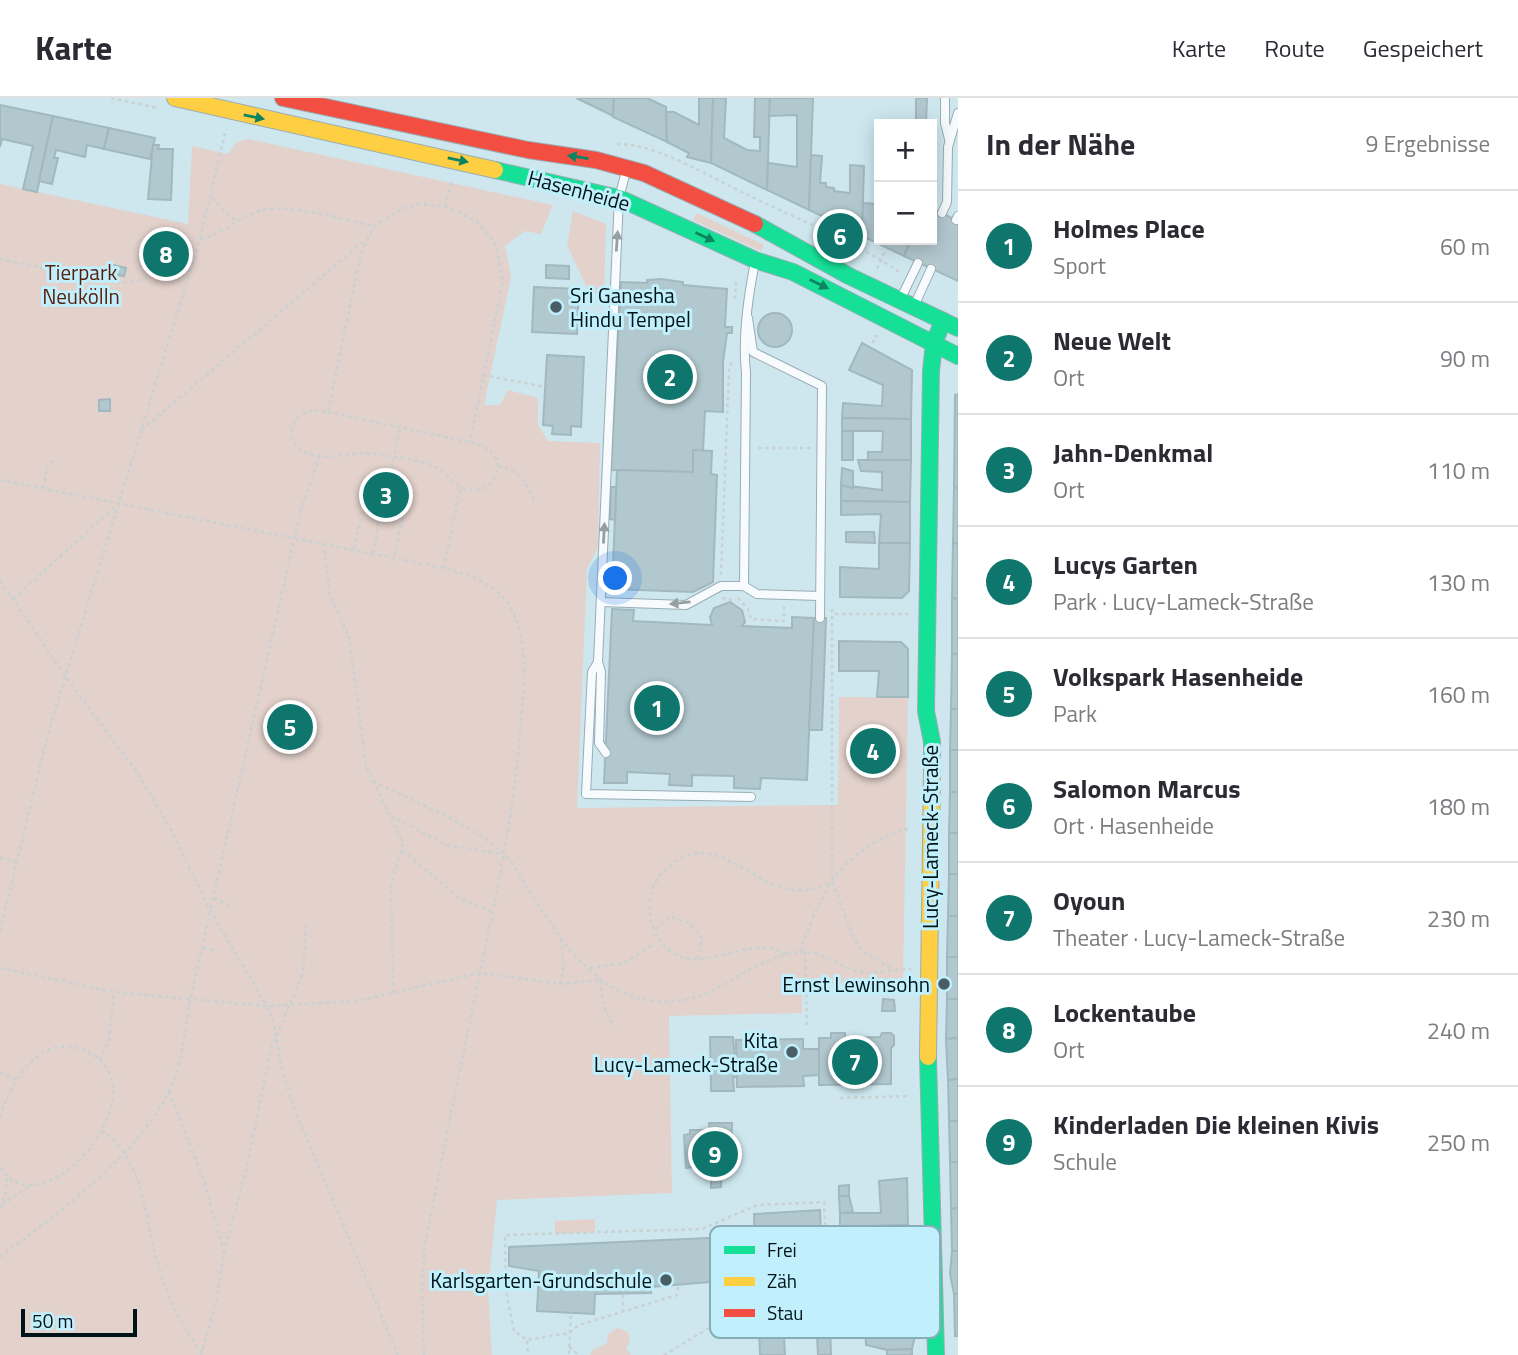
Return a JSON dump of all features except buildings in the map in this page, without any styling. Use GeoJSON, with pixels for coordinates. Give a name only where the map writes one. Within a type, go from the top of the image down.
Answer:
{"type":"FeatureCollection","features":[{"type":"Feature","properties":{"kind":"main road","name":"Hasenheide"},"geometry":{"type":"LineString","coordinates":[[283,98],[627,168],[698,197],[958,328]]}},
{"type":"Feature","properties":{"kind":"main road","name":"Hasenheide"},"geometry":{"type":"LineString","coordinates":[[168,104],[391,146],[619,198],[755,260],[793,272],[958,356]]}},
{"type":"Feature","properties":{"kind":"main road"},"geometry":{"type":"LineString","coordinates":[[391,146],[396,122]]}},
{"type":"Feature","properties":{"kind":"main road"},"geometry":{"type":"LineString","coordinates":[[667,219],[676,205],[698,197]]}},
{"type":"Feature","properties":{"kind":"main road","name":"Lucy-Lameck-Straße"},"geometry":{"type":"LineString","coordinates":[[932,1226],[928,1068],[932,742],[926,711],[930,382],[934,343],[943,321]]}},
{"type":"Feature","properties":{"kind":"lane"},"geometry":{"type":"LineString","coordinates":[[942,213],[947,201],[949,139],[945,123],[945,98]]}},
{"type":"Feature","properties":{"kind":"lane"},"geometry":{"type":"LineString","coordinates":[[949,139],[958,113]]}},
{"type":"Feature","properties":{"kind":"lane"},"geometry":{"type":"LineString","coordinates":[[606,753],[598,743],[601,672],[598,662],[619,198],[627,168]]}},
{"type":"Feature","properties":{"kind":"lane"},"geometry":{"type":"LineString","coordinates":[[744,586],[744,342],[749,284],[755,260]]}},
{"type":"Feature","properties":{"kind":"lane"},"geometry":{"type":"LineString","coordinates":[[907,304],[918,263]]}},
{"type":"Feature","properties":{"kind":"lane"},"geometry":{"type":"LineString","coordinates":[[907,304],[931,269]]}},
{"type":"Feature","properties":{"kind":"lane"},"geometry":{"type":"LineString","coordinates":[[748,318],[753,352],[822,386],[820,618]]}},
{"type":"Feature","properties":{"kind":"lane"},"geometry":{"type":"LineString","coordinates":[[601,601],[686,605],[721,586],[744,586],[757,594],[820,596]]}},
{"type":"Feature","properties":{"kind":"lane"},"geometry":{"type":"LineString","coordinates":[[598,662],[592,672],[586,794],[751,797]]}},
{"type":"Feature","properties":{"kind":"path"},"geometry":{"type":"LineString","coordinates":[[110,98],[168,104]]}},
{"type":"Feature","properties":{"kind":"path"},"geometry":{"type":"LineString","coordinates":[[0,931],[49,730],[200,239],[227,123]]}},
{"type":"Feature","properties":{"kind":"path"},"geometry":{"type":"LineString","coordinates":[[630,144],[682,163],[881,259],[902,274]]}},
{"type":"Feature","properties":{"kind":"path"},"geometry":{"type":"LineString","coordinates":[[446,206],[456,160]]}},
{"type":"Feature","properties":{"kind":"path"},"geometry":{"type":"LineString","coordinates":[[211,197],[236,222]]}},
{"type":"Feature","properties":{"kind":"path"},"geometry":{"type":"LineString","coordinates":[[328,412],[366,240],[374,226],[402,209],[419,204],[446,206],[465,213],[484,228],[501,257],[503,281],[470,442]]}},
{"type":"Feature","properties":{"kind":"path"},"geometry":{"type":"LineString","coordinates":[[200,239],[213,237],[236,222],[270,209],[374,226]]}},
{"type":"Feature","properties":{"kind":"path"},"geometry":{"type":"LineString","coordinates":[[142,430],[366,240]]}},
{"type":"Feature","properties":{"kind":"path"},"geometry":{"type":"LineString","coordinates":[[880,270],[877,268],[884,253]]}},
{"type":"Feature","properties":{"kind":"path"},"geometry":{"type":"LineString","coordinates":[[0,259],[116,283],[138,281],[195,254]]}},
{"type":"Feature","properties":{"kind":"path"},"geometry":{"type":"LineString","coordinates":[[735,302],[736,278]]}},
{"type":"Feature","properties":{"kind":"path"},"geometry":{"type":"LineString","coordinates":[[873,343],[875,336]]}},
{"type":"Feature","properties":{"kind":"path"},"geometry":{"type":"LineString","coordinates":[[721,581],[729,371],[734,350]]}},
{"type":"Feature","properties":{"kind":"path"},"geometry":{"type":"LineString","coordinates":[[483,375],[545,387]]}},
{"type":"Feature","properties":{"kind":"path"},"geometry":{"type":"LineString","coordinates":[[318,410],[470,442],[489,448],[498,466],[491,482],[484,488],[460,488],[435,466],[372,453],[319,457],[303,453],[297,447],[292,429],[303,412],[318,410]]}},
{"type":"Feature","properties":{"kind":"path"},"geometry":{"type":"LineString","coordinates":[[389,481],[400,428]]}},
{"type":"Feature","properties":{"kind":"path"},"geometry":{"type":"LineString","coordinates":[[746,448],[821,448]]}},
{"type":"Feature","properties":{"kind":"path"},"geometry":{"type":"LineString","coordinates":[[43,489],[48,463],[54,457]]}},
{"type":"Feature","properties":{"kind":"path"},"geometry":{"type":"LineString","coordinates":[[0,1257],[127,1154],[169,1091],[179,1063],[190,1000],[294,537],[319,457]]}},
{"type":"Feature","properties":{"kind":"path"},"geometry":{"type":"LineString","coordinates":[[498,466],[511,468],[526,480],[534,500]]}},
{"type":"Feature","properties":{"kind":"path"},"geometry":{"type":"LineString","coordinates":[[0,480],[444,568],[473,576],[492,586],[506,600],[516,620],[522,642],[523,701],[518,772],[506,854],[425,1244],[422,1284],[424,1355]]}},
{"type":"Feature","properties":{"kind":"path"},"geometry":{"type":"LineString","coordinates":[[354,549],[366,491],[371,491],[382,481],[389,481],[396,484],[402,498],[407,499],[394,557]]}},
{"type":"Feature","properties":{"kind":"path"},"geometry":{"type":"LineString","coordinates":[[444,568],[460,488]]}},
{"type":"Feature","properties":{"kind":"path"},"geometry":{"type":"LineString","coordinates":[[373,553],[379,535],[377,518],[383,489]]}},
{"type":"Feature","properties":{"kind":"path"},"geometry":{"type":"LineString","coordinates":[[13,599],[119,504]]}},
{"type":"Feature","properties":{"kind":"path"},"geometry":{"type":"LineString","coordinates":[[324,544],[330,596],[349,636],[366,766],[401,836],[402,850],[391,884],[393,993]]}},
{"type":"Feature","properties":{"kind":"path"},"geometry":{"type":"LineString","coordinates":[[0,580],[65,676],[137,772],[169,826],[211,912],[267,1006],[293,1105],[398,1355]]}},
{"type":"Feature","properties":{"kind":"path"},"geometry":{"type":"LineString","coordinates":[[725,600],[731,600],[732,596],[740,599],[748,609],[751,620],[784,621]]}},
{"type":"Feature","properties":{"kind":"path"},"geometry":{"type":"LineString","coordinates":[[820,596],[834,614],[832,881],[853,937],[863,952],[894,970]]}},
{"type":"Feature","properties":{"kind":"path"},"geometry":{"type":"LineString","coordinates":[[834,614],[908,614]]}},
{"type":"Feature","properties":{"kind":"path"},"geometry":{"type":"LineString","coordinates":[[373,781],[475,832],[506,854],[561,938],[601,980],[624,994],[649,1000],[691,999],[711,992],[786,954],[802,952],[864,972],[928,969]]}},
{"type":"Feature","properties":{"kind":"path"},"geometry":{"type":"LineString","coordinates":[[390,816],[446,845],[506,854]]}},
{"type":"Feature","properties":{"kind":"path"},"geometry":{"type":"LineString","coordinates":[[786,954],[773,947],[698,959],[671,951],[660,941],[654,929],[650,909],[656,883],[678,860],[695,852],[731,860],[751,876],[788,891],[810,891],[832,881],[862,853],[896,832],[908,829]]}},
{"type":"Feature","properties":{"kind":"path"},"geometry":{"type":"LineString","coordinates":[[402,850],[459,898],[493,912]]}},
{"type":"Feature","properties":{"kind":"path"},"geometry":{"type":"LineString","coordinates":[[0,858],[17,862]]}},
{"type":"Feature","properties":{"kind":"path"},"geometry":{"type":"LineString","coordinates":[[807,1025],[802,952],[832,881]]}},
{"type":"Feature","properties":{"kind":"path"},"geometry":{"type":"LineString","coordinates":[[214,898],[229,905]]}},
{"type":"Feature","properties":{"kind":"path"},"geometry":{"type":"LineString","coordinates":[[654,929],[671,917],[690,923],[702,938],[698,959]]}},
{"type":"Feature","properties":{"kind":"path"},"geometry":{"type":"LineString","coordinates":[[203,1354],[216,1302],[224,1253],[246,1170],[257,1104],[276,1036],[292,1005],[303,973],[306,925]]}},
{"type":"Feature","properties":{"kind":"path"},"geometry":{"type":"LineString","coordinates":[[560,984],[564,966],[561,938]]}},
{"type":"Feature","properties":{"kind":"path"},"geometry":{"type":"LineString","coordinates":[[589,968],[624,963],[654,944]]}},
{"type":"Feature","properties":{"kind":"path"},"geometry":{"type":"LineString","coordinates":[[202,948],[217,951]]}},
{"type":"Feature","properties":{"kind":"path"},"geometry":{"type":"LineString","coordinates":[[0,968],[114,992],[267,1006],[356,1000],[480,973],[560,984],[601,980]]}},
{"type":"Feature","properties":{"kind":"path"},"geometry":{"type":"LineString","coordinates":[[601,980],[603,1004],[608,1018],[616,1027]]}},
{"type":"Feature","properties":{"kind":"path"},"geometry":{"type":"LineString","coordinates":[[100,1060],[109,1040],[114,992]]}},
{"type":"Feature","properties":{"kind":"path"},"geometry":{"type":"LineString","coordinates":[[0,1117],[17,1080],[39,1055],[59,1047],[79,1048],[100,1060],[111,1079],[113,1097],[102,1130],[85,1153],[65,1172],[14,1194],[1,1206]]}},
{"type":"Feature","properties":{"kind":"path"},"geometry":{"type":"LineString","coordinates":[[0,1073],[17,1080]]}},
{"type":"Feature","properties":{"kind":"path"},"geometry":{"type":"LineString","coordinates":[[169,1091],[205,1184],[224,1253]]}},
{"type":"Feature","properties":{"kind":"path"},"geometry":{"type":"LineString","coordinates":[[840,1098],[908,1097]]}},
{"type":"Feature","properties":{"kind":"path"},"geometry":{"type":"LineString","coordinates":[[102,1130],[127,1154],[139,1177],[155,1255],[170,1297],[203,1354]]}},
{"type":"Feature","properties":{"kind":"path"},"geometry":{"type":"LineString","coordinates":[[0,1167],[7,1176],[31,1186]]}},
{"type":"Feature","properties":{"kind":"path"},"geometry":{"type":"LineString","coordinates":[[1,1206],[7,1176]]}},
{"type":"Feature","properties":{"kind":"path"},"geometry":{"type":"LineString","coordinates":[[678,1287],[677,1295],[579,1325],[569,1333],[527,1340],[514,1331],[506,1291],[505,1235],[702,1229],[757,1205],[824,1202],[825,1226]]}},
{"type":"Feature","properties":{"kind":"path"},"geometry":{"type":"LineString","coordinates":[[623,1295],[623,1312]]}},
{"type":"Feature","properties":{"kind":"path"},"geometry":{"type":"LineString","coordinates":[[569,1354],[571,1313]]}},
{"type":"Feature","properties":{"kind":"path"},"geometry":{"type":"LineString","coordinates":[[664,1355],[710,1327]]}},
{"type":"Feature","properties":{"kind":"path"},"geometry":{"type":"LineString","coordinates":[[527,1340],[528,1355]]}},
{"type":"Feature","properties":{"kind":"path"},"geometry":{"type":"LineString","coordinates":[[569,1347],[579,1355]]}},
{"type":"Feature","properties":{"kind":"green space","name":"Tierpark Neukölln"},"geometry":{"type":"Polygon","coordinates":[[[248,139],[553,205],[541,234],[525,231],[505,246],[511,277],[484,405],[500,405],[508,390],[538,398],[538,425],[548,441],[600,443],[598,547],[587,569],[577,808],[838,805],[839,697],[908,697],[903,983],[802,984],[802,1013],[669,1016],[672,1193],[497,1200],[488,1291],[492,1355],[0,1355],[0,184],[188,224],[192,146],[228,154],[237,142],[248,139]]]}},
{"type":"Feature","properties":{"kind":"green space"},"geometry":{"type":"Polygon","coordinates":[[[573,211],[606,224],[604,297],[589,292],[567,245],[573,211]]]}},
{"type":"Feature","properties":{"kind":"green space"},"geometry":{"type":"Polygon","coordinates":[[[697,213],[764,245],[761,251],[693,220],[697,213]]]}},
{"type":"Feature","properties":{"kind":"green space"},"geometry":{"type":"Polygon","coordinates":[[[595,1219],[595,1232],[555,1234],[555,1221],[595,1219]]]}},
{"type":"Feature","properties":{"kind":"green space"},"geometry":{"type":"Polygon","coordinates":[[[618,1328],[628,1332],[630,1340],[626,1349],[631,1355],[590,1355],[593,1350],[607,1343],[608,1334],[618,1328]]]}},
{"type":"Feature","properties":{"kind":"traffic: fast"},"geometry":{"type":"LineString","coordinates":[[495,170],[619,198],[755,260],[793,272],[958,356]]}},
{"type":"Feature","properties":{"kind":"traffic: fast"},"geometry":{"type":"LineString","coordinates":[[755,224],[849,276],[958,328]]}},
{"type":"Feature","properties":{"kind":"traffic: fast"},"geometry":{"type":"LineString","coordinates":[[932,769],[932,742],[926,711],[931,371],[934,343],[943,321]]}},
{"type":"Feature","properties":{"kind":"traffic: fast"},"geometry":{"type":"LineString","coordinates":[[928,1057],[933,1226]]}},
{"type":"Feature","properties":{"kind":"traffic: fast"},"geometry":{"type":"LineString","coordinates":[[936,1338],[936,1355]]}},
{"type":"Feature","properties":{"kind":"traffic: slow"},"geometry":{"type":"LineString","coordinates":[[175,98],[495,170]]}},
{"type":"Feature","properties":{"kind":"traffic: slow"},"geometry":{"type":"LineString","coordinates":[[928,1057],[932,769]]}},
{"type":"Feature","properties":{"kind":"traffic: jam"},"geometry":{"type":"LineString","coordinates":[[283,98],[528,150],[596,160],[644,173],[755,224]]}},
{"type":"Feature","properties":{"kind":"place","name":"Salomon Marcus"},"geometry":{"type":"Point","coordinates":[840,236]}},
{"type":"Feature","properties":{"kind":"place","name":"Lockentaube"},"geometry":{"type":"Point","coordinates":[166,254]}},
{"type":"Feature","properties":{"kind":"place","name":"Sri Ganesha Hindu Tempel"},"geometry":{"type":"Point","coordinates":[556,307]}},
{"type":"Feature","properties":{"kind":"place","name":"Neue Welt"},"geometry":{"type":"Point","coordinates":[670,377]}},
{"type":"Feature","properties":{"kind":"place","name":"Jahn-Denkmal"},"geometry":{"type":"Point","coordinates":[386,495]}},
{"type":"Feature","properties":{"kind":"place","name":"Holmes Place"},"geometry":{"type":"Point","coordinates":[657,708]}},
{"type":"Feature","properties":{"kind":"place","name":"Volkspark Hasenheide"},"geometry":{"type":"Point","coordinates":[290,727]}},
{"type":"Feature","properties":{"kind":"place","name":"Lucys Garten"},"geometry":{"type":"Point","coordinates":[873,751]}},
{"type":"Feature","properties":{"kind":"place","name":"Ernst Lewinsohn"},"geometry":{"type":"Point","coordinates":[944,984]}},
{"type":"Feature","properties":{"kind":"place","name":"Kita Lucy-Lameck-Straße"},"geometry":{"type":"Point","coordinates":[792,1052]}},
{"type":"Feature","properties":{"kind":"place","name":"Oyoun"},"geometry":{"type":"Point","coordinates":[855,1062]}},
{"type":"Feature","properties":{"kind":"place","name":"Kinderladen Die kleinen Kivis"},"geometry":{"type":"Point","coordinates":[715,1154]}},
{"type":"Feature","properties":{"kind":"place","name":"Karlsgarten-Grundschule"},"geometry":{"type":"Point","coordinates":[666,1280]}}]}
